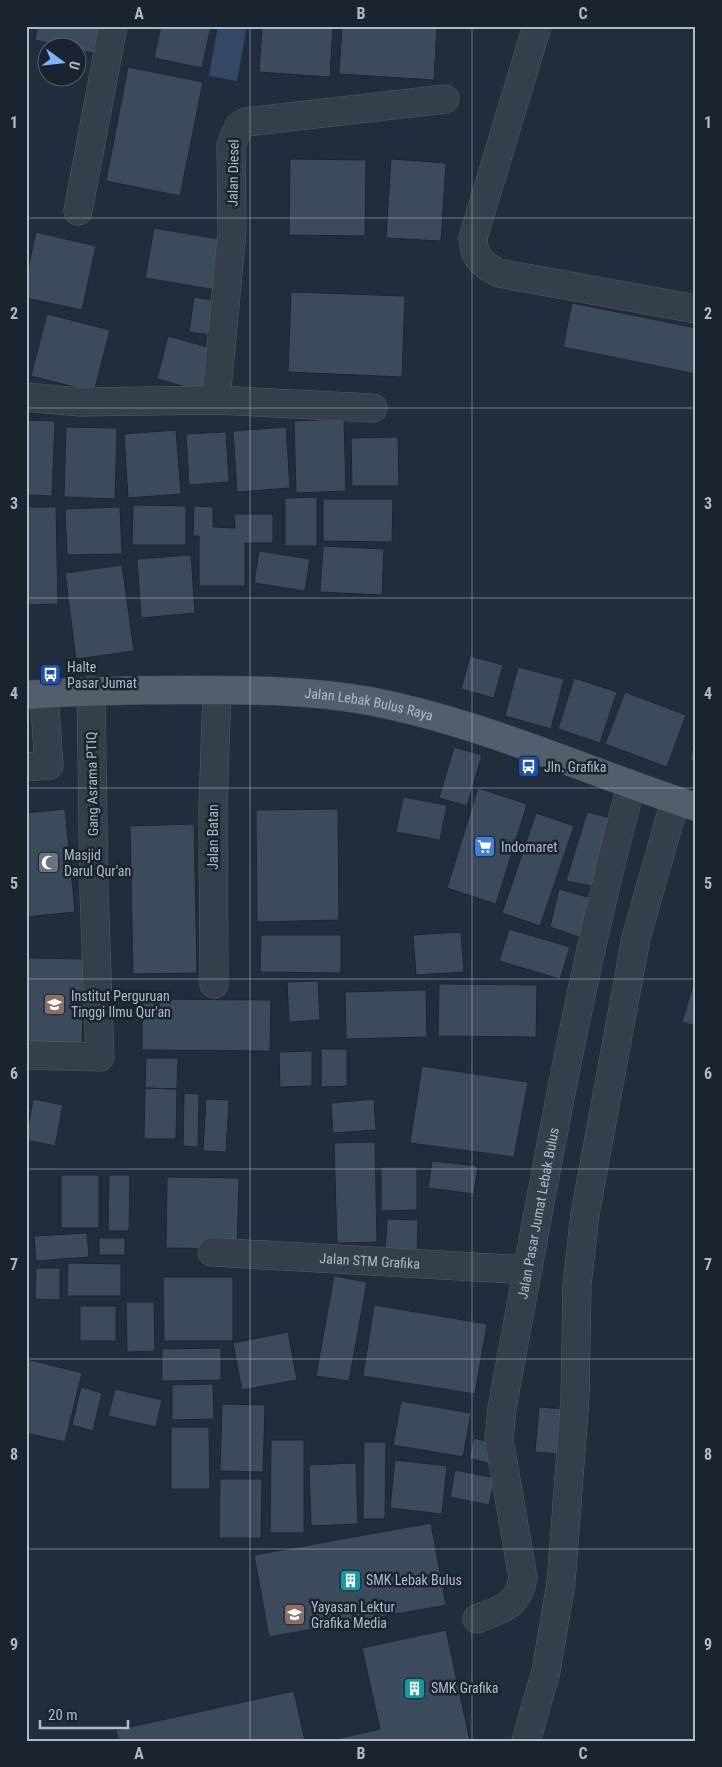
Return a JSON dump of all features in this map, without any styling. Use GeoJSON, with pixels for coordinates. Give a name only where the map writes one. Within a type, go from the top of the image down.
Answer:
{"type":"FeatureCollection","features":[{"type":"Feature","properties":{"kind":"main road","name":"Jalan Lebak Bulus Raya"},"geometry":{"type":"LineString","coordinates":[[35,695],[91,690],[280,689],[340,696],[400,708],[504,739],[631,786],[686,804]]}},
{"type":"Feature","properties":{"kind":"street"},"geometry":{"type":"LineString","coordinates":[[78,211],[113,26]]}},
{"type":"Feature","properties":{"kind":"street"},"geometry":{"type":"LineString","coordinates":[[537,26],[473,238],[476,257],[484,266],[499,273],[696,310]]}},
{"type":"Feature","properties":{"kind":"street","name":"Jalan Diesel"},"geometry":{"type":"LineString","coordinates":[[216,400],[232,231],[231,145],[239,126],[246,122],[445,99]]}},
{"type":"Feature","properties":{"kind":"street"},"geometry":{"type":"LineString","coordinates":[[26,397],[80,402],[216,400],[373,408]]}},
{"type":"Feature","properties":{"kind":"street","name":"Gang Asrama PTIQ"},"geometry":{"type":"LineString","coordinates":[[26,1055],[100,1057],[93,872],[91,690]]}},
{"type":"Feature","properties":{"kind":"street","name":"Jalan Batan"},"geometry":{"type":"LineString","coordinates":[[214,984],[213,808],[217,690]]}},
{"type":"Feature","properties":{"kind":"street"},"geometry":{"type":"LineString","coordinates":[[26,767],[49,765],[35,695]]}},
{"type":"Feature","properties":{"kind":"street","name":"Jalan Pasar Jumat Lebak Bulus"},"geometry":{"type":"LineString","coordinates":[[477,1619],[512,1603],[518,1596],[523,1578],[499,1439],[502,1408],[610,865],[631,786]]}},
{"type":"Feature","properties":{"kind":"street"},"geometry":{"type":"LineString","coordinates":[[526,1741],[546,1672],[561,1583],[575,1398],[577,1285],[585,1214],[636,938],[686,804]]}},
{"type":"Feature","properties":{"kind":"street","name":"Jalan STM Grafika"},"geometry":{"type":"LineString","coordinates":[[212,1252],[528,1270]]}},
{"type":"Feature","properties":{"kind":"water"},"geometry":{"type":"Polygon","coordinates":[[[218,26],[247,26],[237,81],[209,76],[218,26]]]}},
{"type":"Feature","properties":{"kind":"building"},"geometry":{"type":"Polygon","coordinates":[[[38,26],[103,26],[97,54],[88,52],[88,38],[38,38],[38,41],[35,40],[38,26]]]}},
{"type":"Feature","properties":{"kind":"building"},"geometry":{"type":"Polygon","coordinates":[[[161,26],[211,26],[202,68],[154,58],[161,26]]]}},
{"type":"Feature","properties":{"kind":"building"},"geometry":{"type":"Polygon","coordinates":[[[262,26],[333,26],[330,77],[259,72],[262,26]]]}},
{"type":"Feature","properties":{"kind":"building"},"geometry":{"type":"Polygon","coordinates":[[[342,26],[437,26],[434,80],[339,74],[342,26]]]}},
{"type":"Feature","properties":{"kind":"building"},"geometry":{"type":"Polygon","coordinates":[[[128,67],[203,82],[180,196],[106,181],[128,67]]]}},
{"type":"Feature","properties":{"kind":"building"},"geometry":{"type":"Polygon","coordinates":[[[290,159],[366,160],[365,236],[289,235],[290,159]]]}},
{"type":"Feature","properties":{"kind":"building"},"geometry":{"type":"Polygon","coordinates":[[[391,159],[446,163],[441,241],[386,238],[391,159]]]}},
{"type":"Feature","properties":{"kind":"building"},"geometry":{"type":"Polygon","coordinates":[[[154,228],[230,241],[222,291],[145,278],[154,228]]]}},
{"type":"Feature","properties":{"kind":"building"},"geometry":{"type":"Polygon","coordinates":[[[36,232],[96,246],[82,310],[26,298],[26,278],[36,232]]]}},
{"type":"Feature","properties":{"kind":"building"},"geometry":{"type":"Polygon","coordinates":[[[291,292],[405,296],[402,377],[288,372],[291,292]]]}},
{"type":"Feature","properties":{"kind":"building"},"geometry":{"type":"Polygon","coordinates":[[[194,297],[224,302],[220,336],[189,332],[194,297]]]}},
{"type":"Feature","properties":{"kind":"building"},"geometry":{"type":"Polygon","coordinates":[[[572,303],[696,328],[696,374],[563,347],[572,303]]]}},
{"type":"Feature","properties":{"kind":"building"},"geometry":{"type":"Polygon","coordinates":[[[47,314],[110,330],[94,392],[31,376],[47,314]]]}},
{"type":"Feature","properties":{"kind":"building"},"geometry":{"type":"Polygon","coordinates":[[[168,336],[215,349],[204,392],[157,379],[168,336]]]}},
{"type":"Feature","properties":{"kind":"building"},"geometry":{"type":"Polygon","coordinates":[[[344,419],[346,491],[296,493],[294,421],[344,419]]]}},
{"type":"Feature","properties":{"kind":"building"},"geometry":{"type":"Polygon","coordinates":[[[26,420],[55,421],[52,496],[26,495],[26,420]]]}},
{"type":"Feature","properties":{"kind":"building"},"geometry":{"type":"Polygon","coordinates":[[[66,427],[117,428],[115,499],[64,497],[66,427]]]}},
{"type":"Feature","properties":{"kind":"building"},"geometry":{"type":"Polygon","coordinates":[[[286,427],[290,488],[237,492],[233,431],[286,427]]]}},
{"type":"Feature","properties":{"kind":"building"},"geometry":{"type":"Polygon","coordinates":[[[176,430],[181,494],[128,498],[124,434],[176,430]]]}},
{"type":"Feature","properties":{"kind":"building"},"geometry":{"type":"Polygon","coordinates":[[[226,432],[229,482],[189,485],[186,434],[226,432]]]}},
{"type":"Feature","properties":{"kind":"building"},"geometry":{"type":"Polygon","coordinates":[[[398,437],[399,486],[352,486],[351,438],[398,437]]]}},
{"type":"Feature","properties":{"kind":"building"},"geometry":{"type":"Polygon","coordinates":[[[317,497],[317,546],[285,546],[285,498],[317,497]]]}},
{"type":"Feature","properties":{"kind":"building"},"geometry":{"type":"Polygon","coordinates":[[[323,499],[393,499],[392,542],[323,541],[323,499]]]}},
{"type":"Feature","properties":{"kind":"building"},"geometry":{"type":"Polygon","coordinates":[[[133,505],[186,506],[186,545],[132,545],[133,505]]]}},
{"type":"Feature","properties":{"kind":"building"},"geometry":{"type":"Polygon","coordinates":[[[194,506],[213,507],[213,527],[235,528],[234,514],[273,514],[273,543],[245,543],[245,586],[199,586],[199,536],[193,536],[194,506]]]}},
{"type":"Feature","properties":{"kind":"building"},"geometry":{"type":"Polygon","coordinates":[[[26,507],[56,507],[58,604],[26,605],[26,507]]]}},
{"type":"Feature","properties":{"kind":"building"},"geometry":{"type":"Polygon","coordinates":[[[120,507],[122,554],[67,555],[65,509],[120,507]]]}},
{"type":"Feature","properties":{"kind":"building"},"geometry":{"type":"Polygon","coordinates":[[[323,546],[384,549],[382,595],[320,592],[323,546]]]}},
{"type":"Feature","properties":{"kind":"building"},"geometry":{"type":"Polygon","coordinates":[[[259,551],[310,559],[305,591],[254,583],[259,551]]]}},
{"type":"Feature","properties":{"kind":"building"},"geometry":{"type":"Polygon","coordinates":[[[191,555],[195,613],[141,618],[137,559],[191,555]]]}},
{"type":"Feature","properties":{"kind":"building"},"geometry":{"type":"Polygon","coordinates":[[[122,565],[134,651],[76,659],[65,573],[122,565]]]}},
{"type":"Feature","properties":{"kind":"building"},"geometry":{"type":"Polygon","coordinates":[[[470,656],[503,665],[494,698],[461,689],[470,656]]]}},
{"type":"Feature","properties":{"kind":"building"},"geometry":{"type":"Polygon","coordinates":[[[518,667],[564,679],[551,729],[505,716],[518,667]]]}},
{"type":"Feature","properties":{"kind":"building"},"geometry":{"type":"Polygon","coordinates":[[[574,678],[617,692],[600,743],[558,729],[574,678]]]}},
{"type":"Feature","properties":{"kind":"building"},"geometry":{"type":"Polygon","coordinates":[[[625,692],[686,715],[667,767],[605,744],[625,692]]]}},
{"type":"Feature","properties":{"kind":"building"},"geometry":{"type":"Polygon","coordinates":[[[696,733],[696,761],[690,760],[696,733]]]}},
{"type":"Feature","properties":{"kind":"building"},"geometry":{"type":"Polygon","coordinates":[[[454,747],[482,755],[467,806],[439,798],[454,747]]]}},
{"type":"Feature","properties":{"kind":"building"},"geometry":{"type":"Polygon","coordinates":[[[478,788],[527,804],[496,904],[447,888],[478,788]]]}},
{"type":"Feature","properties":{"kind":"building"},"geometry":{"type":"Polygon","coordinates":[[[403,797],[447,805],[440,840],[396,832],[403,797]]]}},
{"type":"Feature","properties":{"kind":"building","name":"Masjid Darul Qur'an"},"geometry":{"type":"Polygon","coordinates":[[[65,809],[75,912],[26,917],[26,813],[65,809]]]}},
{"type":"Feature","properties":{"kind":"building"},"geometry":{"type":"Polygon","coordinates":[[[338,809],[339,920],[257,922],[256,810],[338,809]]]}},
{"type":"Feature","properties":{"kind":"building"},"geometry":{"type":"Polygon","coordinates":[[[587,812],[615,819],[596,887],[566,881],[587,812]]]}},
{"type":"Feature","properties":{"kind":"building"},"geometry":{"type":"Polygon","coordinates":[[[536,813],[574,826],[540,926],[502,913],[536,813]]]}},
{"type":"Feature","properties":{"kind":"building"},"geometry":{"type":"Polygon","coordinates":[[[194,824],[197,973],[133,974],[130,826],[194,824]]]}},
{"type":"Feature","properties":{"kind":"building"},"geometry":{"type":"Polygon","coordinates":[[[559,889],[591,898],[582,938],[550,927],[559,889]]]}},
{"type":"Feature","properties":{"kind":"building"},"geometry":{"type":"Polygon","coordinates":[[[509,929],[570,947],[560,979],[499,961],[509,929]]]}},
{"type":"Feature","properties":{"kind":"building"},"geometry":{"type":"Polygon","coordinates":[[[461,932],[464,972],[416,975],[413,935],[461,932]]]}},
{"type":"Feature","properties":{"kind":"building"},"geometry":{"type":"Polygon","coordinates":[[[261,935],[341,935],[341,973],[260,972],[261,935]]]}},
{"type":"Feature","properties":{"kind":"building","name":"Institut Perguruan Tinggi Ilmu Qur'an"},"geometry":{"type":"Polygon","coordinates":[[[26,958],[84,959],[82,1050],[26,1049],[26,958]]]}},
{"type":"Feature","properties":{"kind":"building"},"geometry":{"type":"Polygon","coordinates":[[[696,975],[696,1026],[682,1022],[696,975]]]}},
{"type":"Feature","properties":{"kind":"building"},"geometry":{"type":"Polygon","coordinates":[[[318,981],[320,1020],[289,1022],[287,982],[318,981]]]}},
{"type":"Feature","properties":{"kind":"building"},"geometry":{"type":"Polygon","coordinates":[[[439,984],[537,985],[536,1037],[438,1036],[439,984]]]}},
{"type":"Feature","properties":{"kind":"building"},"geometry":{"type":"Polygon","coordinates":[[[426,990],[427,1037],[346,1039],[345,992],[426,990]]]}},
{"type":"Feature","properties":{"kind":"building"},"geometry":{"type":"Polygon","coordinates":[[[142,999],[271,1000],[270,1051],[142,1050],[142,999]]]}},
{"type":"Feature","properties":{"kind":"building"},"geometry":{"type":"Polygon","coordinates":[[[321,1049],[347,1049],[347,1086],[321,1087],[321,1049]]]}},
{"type":"Feature","properties":{"kind":"building"},"geometry":{"type":"Polygon","coordinates":[[[312,1051],[312,1086],[280,1087],[279,1052],[312,1051]]]}},
{"type":"Feature","properties":{"kind":"building"},"geometry":{"type":"Polygon","coordinates":[[[146,1058],[178,1058],[177,1089],[145,1088],[146,1058]]]}},
{"type":"Feature","properties":{"kind":"building"},"geometry":{"type":"Polygon","coordinates":[[[422,1066],[528,1082],[514,1157],[410,1143],[422,1066]]]}},
{"type":"Feature","properties":{"kind":"building"},"geometry":{"type":"Polygon","coordinates":[[[145,1088],[177,1089],[176,1139],[144,1139],[145,1088]]]}},
{"type":"Feature","properties":{"kind":"building"},"geometry":{"type":"Polygon","coordinates":[[[184,1093],[199,1094],[198,1147],[183,1146],[184,1093]]]}},
{"type":"Feature","properties":{"kind":"building"},"geometry":{"type":"Polygon","coordinates":[[[33,1099],[63,1105],[55,1146],[26,1140],[33,1099]]]}},
{"type":"Feature","properties":{"kind":"building"},"geometry":{"type":"Polygon","coordinates":[[[206,1099],[229,1100],[226,1152],[203,1151],[206,1099]]]}},
{"type":"Feature","properties":{"kind":"building"},"geometry":{"type":"Polygon","coordinates":[[[374,1099],[376,1130],[333,1133],[331,1103],[374,1099]]]}},
{"type":"Feature","properties":{"kind":"building"},"geometry":{"type":"Polygon","coordinates":[[[375,1142],[377,1242],[337,1243],[334,1143],[375,1142]]]}},
{"type":"Feature","properties":{"kind":"building"},"geometry":{"type":"Polygon","coordinates":[[[432,1161],[478,1166],[474,1194],[428,1188],[432,1161]]]}},
{"type":"Feature","properties":{"kind":"building"},"geometry":{"type":"Polygon","coordinates":[[[381,1167],[417,1167],[417,1210],[381,1211],[381,1167]]]}},
{"type":"Feature","properties":{"kind":"building"},"geometry":{"type":"Polygon","coordinates":[[[61,1175],[99,1175],[99,1228],[61,1228],[61,1175]]]}},
{"type":"Feature","properties":{"kind":"building"},"geometry":{"type":"Polygon","coordinates":[[[109,1175],[130,1175],[129,1231],[108,1231],[109,1175]]]}},
{"type":"Feature","properties":{"kind":"building"},"geometry":{"type":"Polygon","coordinates":[[[167,1177],[239,1178],[237,1249],[166,1248],[167,1177]]]}},
{"type":"Feature","properties":{"kind":"building"},"geometry":{"type":"Polygon","coordinates":[[[387,1219],[418,1220],[417,1257],[385,1255],[387,1219]]]}},
{"type":"Feature","properties":{"kind":"building"},"geometry":{"type":"Polygon","coordinates":[[[87,1233],[89,1257],[36,1261],[34,1236],[87,1233]]]}},
{"type":"Feature","properties":{"kind":"building"},"geometry":{"type":"Polygon","coordinates":[[[99,1238],[125,1238],[125,1255],[99,1255],[99,1238]]]}},
{"type":"Feature","properties":{"kind":"building"},"geometry":{"type":"Polygon","coordinates":[[[68,1263],[121,1264],[121,1296],[67,1296],[68,1263]]]}},
{"type":"Feature","properties":{"kind":"building"},"geometry":{"type":"Polygon","coordinates":[[[36,1268],[60,1268],[60,1300],[35,1299],[36,1268]]]}},
{"type":"Feature","properties":{"kind":"building"},"geometry":{"type":"Polygon","coordinates":[[[334,1276],[367,1282],[349,1381],[316,1376],[334,1276]]]}},
{"type":"Feature","properties":{"kind":"building"},"geometry":{"type":"Polygon","coordinates":[[[163,1277],[233,1277],[233,1341],[164,1341],[163,1277]]]}},
{"type":"Feature","properties":{"kind":"building"},"geometry":{"type":"Polygon","coordinates":[[[126,1302],[154,1302],[155,1351],[127,1352],[126,1302]]]}},
{"type":"Feature","properties":{"kind":"building"},"geometry":{"type":"Polygon","coordinates":[[[374,1305],[487,1324],[475,1394],[363,1376],[374,1305]]]}},
{"type":"Feature","properties":{"kind":"building"},"geometry":{"type":"Polygon","coordinates":[[[80,1306],[116,1306],[116,1341],[80,1341],[80,1306]]]}},
{"type":"Feature","properties":{"kind":"building"},"geometry":{"type":"Polygon","coordinates":[[[288,1332],[297,1380],[242,1390],[233,1343],[288,1332]]]}},
{"type":"Feature","properties":{"kind":"building"},"geometry":{"type":"Polygon","coordinates":[[[221,1348],[221,1380],[162,1381],[162,1349],[221,1348]]]}},
{"type":"Feature","properties":{"kind":"building"},"geometry":{"type":"Polygon","coordinates":[[[26,1359],[82,1373],[65,1442],[26,1433],[26,1359]]]}},
{"type":"Feature","properties":{"kind":"building"},"geometry":{"type":"Polygon","coordinates":[[[213,1384],[214,1419],[172,1420],[172,1385],[213,1384]]]}},
{"type":"Feature","properties":{"kind":"building"},"geometry":{"type":"Polygon","coordinates":[[[81,1387],[102,1393],[93,1431],[72,1425],[81,1387]]]}},
{"type":"Feature","properties":{"kind":"building"},"geometry":{"type":"Polygon","coordinates":[[[115,1389],[162,1400],[156,1427],[108,1416],[115,1389]]]}},
{"type":"Feature","properties":{"kind":"building"},"geometry":{"type":"Polygon","coordinates":[[[401,1401],[471,1413],[463,1457],[393,1445],[401,1401]]]}},
{"type":"Feature","properties":{"kind":"building"},"geometry":{"type":"Polygon","coordinates":[[[222,1404],[265,1405],[263,1472],[220,1471],[222,1404]]]}},
{"type":"Feature","properties":{"kind":"building"},"geometry":{"type":"Polygon","coordinates":[[[539,1407],[564,1409],[560,1454],[535,1452],[539,1407]]]}},
{"type":"Feature","properties":{"kind":"building"},"geometry":{"type":"Polygon","coordinates":[[[171,1427],[209,1427],[210,1489],[171,1489],[171,1427]]]}},
{"type":"Feature","properties":{"kind":"building"},"geometry":{"type":"Polygon","coordinates":[[[474,1438],[496,1444],[491,1464],[469,1458],[474,1438]]]}},
{"type":"Feature","properties":{"kind":"building"},"geometry":{"type":"Polygon","coordinates":[[[271,1440],[304,1440],[304,1533],[270,1533],[271,1440]]]}},
{"type":"Feature","properties":{"kind":"building"},"geometry":{"type":"Polygon","coordinates":[[[364,1442],[386,1442],[385,1519],[363,1519],[364,1442]]]}},
{"type":"Feature","properties":{"kind":"building"},"geometry":{"type":"Polygon","coordinates":[[[395,1460],[447,1466],[442,1514],[390,1508],[395,1460]]]}},
{"type":"Feature","properties":{"kind":"building"},"geometry":{"type":"Polygon","coordinates":[[[356,1463],[358,1524],[311,1526],[309,1465],[356,1463]]]}},
{"type":"Feature","properties":{"kind":"building"},"geometry":{"type":"Polygon","coordinates":[[[455,1470],[495,1478],[489,1505],[450,1497],[455,1470]]]}},
{"type":"Feature","properties":{"kind":"building"},"geometry":{"type":"Polygon","coordinates":[[[220,1479],[262,1479],[261,1538],[219,1538],[220,1479]]]}},
{"type":"Feature","properties":{"kind":"building","name":"SMK Lebak Bulus"},"geometry":{"type":"Polygon","coordinates":[[[431,1523],[446,1605],[269,1637],[254,1555],[431,1523]]]}},
{"type":"Feature","properties":{"kind":"building","name":"SMK Grafika"},"geometry":{"type":"Polygon","coordinates":[[[446,1630],[470,1741],[327,1741],[380,1729],[362,1648],[446,1630]]]}},
{"type":"Feature","properties":{"kind":"building"},"geometry":{"type":"Polygon","coordinates":[[[294,1691],[305,1741],[119,1741],[116,1730],[294,1691]]]}},
{"type":"Feature","properties":{"kind":"place","name":"Halte Pasar Jumat"},"geometry":{"type":"Point","coordinates":[51,675]}},
{"type":"Feature","properties":{"kind":"place","name":"Jln. Grafika"},"geometry":{"type":"Point","coordinates":[528,767]}},
{"type":"Feature","properties":{"kind":"place","name":"Indomaret"},"geometry":{"type":"Point","coordinates":[485,847]}},
{"type":"Feature","properties":{"kind":"place","name":"Masjid Darul Qur'an"},"geometry":{"type":"Point","coordinates":[48,863]}},
{"type":"Feature","properties":{"kind":"place","name":"Institut Perguruan Tinggi Ilmu Qur'an"},"geometry":{"type":"Point","coordinates":[55,1004]}},
{"type":"Feature","properties":{"kind":"place","name":"SMK Lebak Bulus"},"geometry":{"type":"Point","coordinates":[350,1580]}},
{"type":"Feature","properties":{"kind":"place","name":"Yayasan Lektur Grafika Media"},"geometry":{"type":"Point","coordinates":[295,1615]}},
{"type":"Feature","properties":{"kind":"place","name":"SMK Grafika"},"geometry":{"type":"Point","coordinates":[415,1688]}}]}
